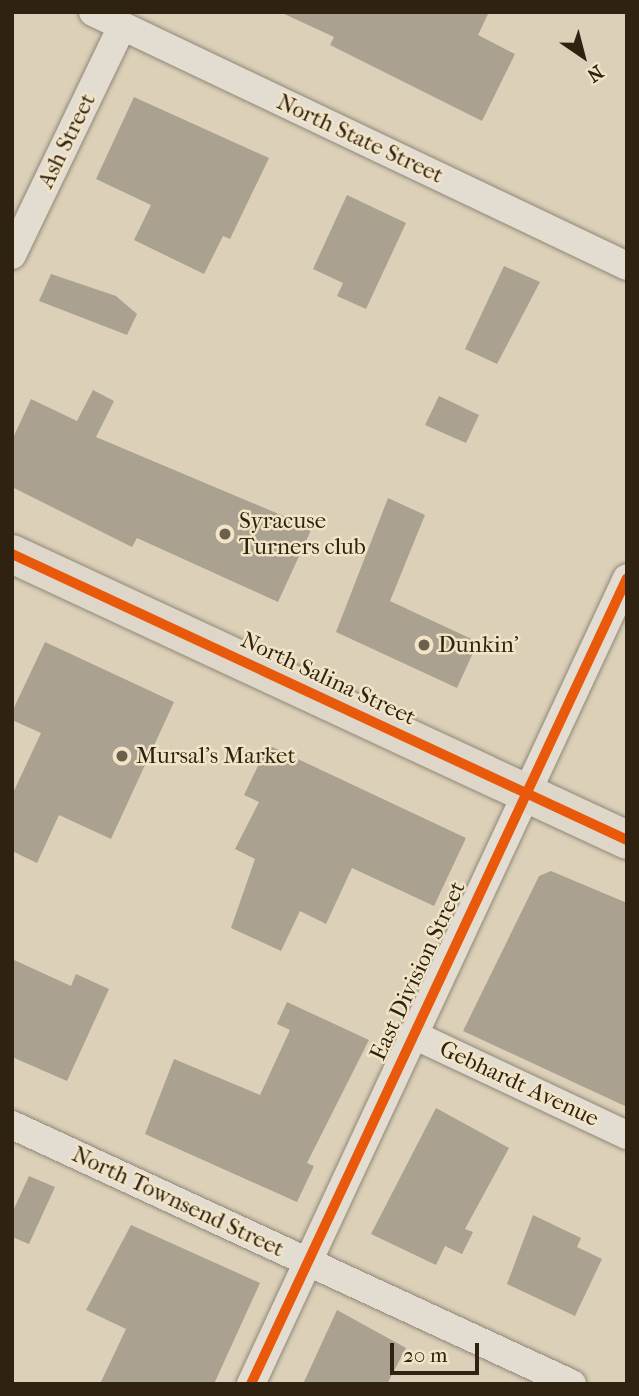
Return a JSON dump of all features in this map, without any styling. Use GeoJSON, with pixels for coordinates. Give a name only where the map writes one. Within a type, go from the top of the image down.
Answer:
{"type":"FeatureCollection","features":[{"type":"Feature","properties":{"kind":"main road","name":"North Salina Street"},"geometry":{"type":"LineString","coordinates":[[12,554],[627,840]]}},
{"type":"Feature","properties":{"kind":"street","name":"North State Street"},"geometry":{"type":"LineString","coordinates":[[93,12],[627,266]]}},
{"type":"Feature","properties":{"kind":"street","name":"Ash Street"},"geometry":{"type":"LineString","coordinates":[[12,255],[122,26]]}},
{"type":"Feature","properties":{"kind":"street","name":"East Division Street"},"geometry":{"type":"LineString","coordinates":[[251,1384],[305,1262],[627,578]]}},
{"type":"Feature","properties":{"kind":"street","name":"Gebhardt Avenue"},"geometry":{"type":"LineString","coordinates":[[412,1034],[627,1135]]}},
{"type":"Feature","properties":{"kind":"street","name":"North Townsend Street"},"geometry":{"type":"LineString","coordinates":[[12,1125],[572,1384]]}},
{"type":"Feature","properties":{"kind":"building"},"geometry":{"type":"Polygon","coordinates":[[[280,12],[489,12],[478,35],[515,54],[482,121],[330,45],[334,37],[280,12]]]}},
{"type":"Feature","properties":{"kind":"building"},"geometry":{"type":"Polygon","coordinates":[[[134,97],[269,158],[230,239],[223,236],[204,274],[134,240],[151,205],[96,179],[134,97]]]}},
{"type":"Feature","properties":{"kind":"building"},"geometry":{"type":"Polygon","coordinates":[[[347,195],[406,223],[366,309],[337,296],[343,283],[313,269],[347,195]]]}},
{"type":"Feature","properties":{"kind":"building"},"geometry":{"type":"Polygon","coordinates":[[[504,266],[540,282],[497,364],[465,349],[504,266]]]}},
{"type":"Feature","properties":{"kind":"building"},"geometry":{"type":"Polygon","coordinates":[[[51,274],[116,296],[137,314],[127,335],[39,301],[51,274]]]}},
{"type":"Feature","properties":{"kind":"building"},"geometry":{"type":"Polygon","coordinates":[[[93,390],[114,401],[96,437],[312,528],[278,602],[137,538],[132,547],[12,487],[12,440],[31,399],[77,421],[93,390]]]}},
{"type":"Feature","properties":{"kind":"building"},"geometry":{"type":"Polygon","coordinates":[[[439,396],[479,415],[466,443],[425,425],[439,396]]]}},
{"type":"Feature","properties":{"kind":"building"},"geometry":{"type":"Polygon","coordinates":[[[388,498],[425,515],[390,601],[478,642],[457,688],[336,632],[388,498]]]}},
{"type":"Feature","properties":{"kind":"building"},"geometry":{"type":"Polygon","coordinates":[[[45,642],[174,702],[111,839],[59,815],[37,863],[12,851],[12,795],[41,733],[12,720],[12,712],[45,642]]]}},
{"type":"Feature","properties":{"kind":"building"},"geometry":{"type":"Polygon","coordinates":[[[268,745],[466,838],[434,906],[352,868],[326,924],[300,911],[281,951],[231,928],[255,859],[235,849],[259,802],[244,795],[268,745]]]}},
{"type":"Feature","properties":{"kind":"building"},"geometry":{"type":"Polygon","coordinates":[[[551,871],[627,903],[627,1107],[463,1031],[539,876],[551,871]]]}},
{"type":"Feature","properties":{"kind":"building"},"geometry":{"type":"Polygon","coordinates":[[[12,959],[71,986],[76,974],[109,989],[67,1081],[12,1057],[12,959]]]}},
{"type":"Feature","properties":{"kind":"building"},"geometry":{"type":"Polygon","coordinates":[[[287,1002],[369,1040],[307,1163],[314,1166],[297,1202],[145,1134],[174,1059],[260,1095],[290,1030],[277,1024],[287,1002]]]}},
{"type":"Feature","properties":{"kind":"building"},"geometry":{"type":"Polygon","coordinates":[[[436,1108],[509,1148],[465,1229],[473,1232],[462,1254],[445,1246],[436,1265],[371,1234],[436,1108]]]}},
{"type":"Feature","properties":{"kind":"building"},"geometry":{"type":"Polygon","coordinates":[[[29,1176],[55,1187],[29,1244],[12,1237],[12,1213],[29,1176]]]}},
{"type":"Feature","properties":{"kind":"building"},"geometry":{"type":"Polygon","coordinates":[[[533,1215],[581,1238],[577,1247],[602,1259],[575,1316],[507,1284],[533,1215]]]}},
{"type":"Feature","properties":{"kind":"building"},"geometry":{"type":"Polygon","coordinates":[[[131,1225],[260,1283],[214,1384],[100,1384],[126,1329],[86,1310],[131,1225]]]}},
{"type":"Feature","properties":{"kind":"building"},"geometry":{"type":"Polygon","coordinates":[[[337,1310],[406,1348],[387,1384],[303,1384],[337,1310]]]}},
{"type":"Feature","properties":{"kind":"cycle path"},"geometry":{"type":"LineString","coordinates":[[12,554],[627,840]]}},
{"type":"Feature","properties":{"kind":"cycle path"},"geometry":{"type":"LineString","coordinates":[[251,1384],[627,578]]}},
{"type":"Feature","properties":{"kind":"place","name":"Syracuse Turners club"},"geometry":{"type":"Point","coordinates":[225,534]}},
{"type":"Feature","properties":{"kind":"place","name":"Dunkin'"},"geometry":{"type":"Point","coordinates":[424,645]}},
{"type":"Feature","properties":{"kind":"place","name":"Mursal's Market"},"geometry":{"type":"Point","coordinates":[122,756]}}]}
